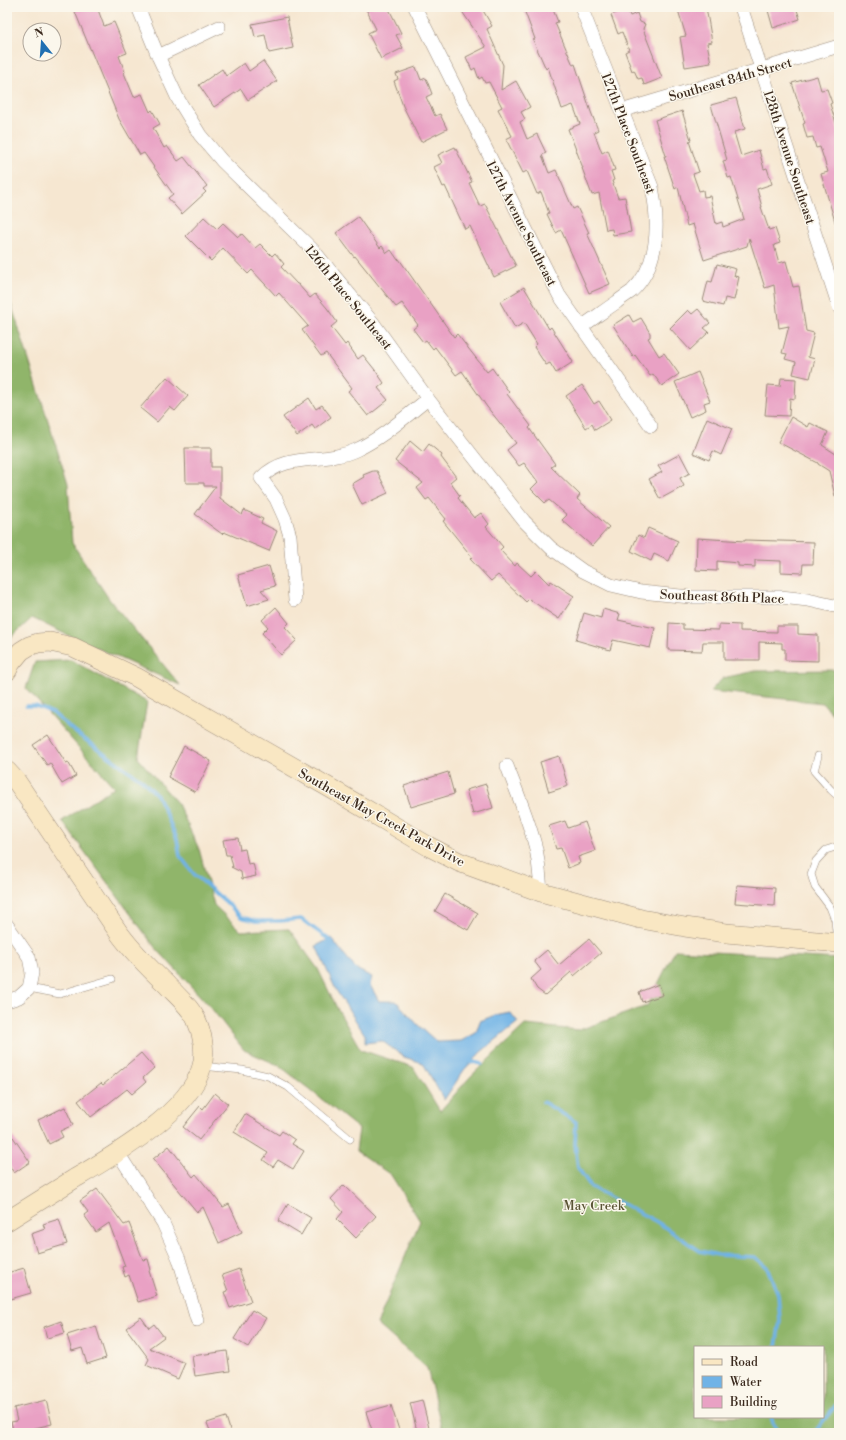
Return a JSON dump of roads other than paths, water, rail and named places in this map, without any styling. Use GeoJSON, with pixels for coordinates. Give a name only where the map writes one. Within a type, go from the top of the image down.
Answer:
{"type":"FeatureCollection","features":[{"type":"Feature","properties":{"kind":"street","name":"126th Place Southeast"},"geometry":{"type":"LineString","coordinates":[[138,7],[178,99],[200,135],[222,161],[314,251],[374,324],[428,399],[524,521],[551,548],[583,571]]}},
{"type":"Feature","properties":{"kind":"street","name":"127th Avenue Southeast"},"geometry":{"type":"LineString","coordinates":[[414,7],[559,295],[651,426]]}},
{"type":"Feature","properties":{"kind":"street","name":"127th Place Southeast"},"geometry":{"type":"LineString","coordinates":[[581,7],[652,187],[655,204],[656,242],[648,268],[642,279],[631,291],[581,327]]}},
{"type":"Feature","properties":{"kind":"street","name":"128th Avenue Southeast"},"geometry":{"type":"LineString","coordinates":[[741,7],[839,307]]}},
{"type":"Feature","properties":{"kind":"street"},"geometry":{"type":"LineString","coordinates":[[158,56],[219,27]]}},
{"type":"Feature","properties":{"kind":"street","name":"Southeast 84th Street"},"geometry":{"type":"LineString","coordinates":[[621,111],[839,46]]}},
{"type":"Feature","properties":{"kind":"street"},"geometry":{"type":"LineString","coordinates":[[295,600],[290,536],[285,519],[276,499],[261,478],[269,470],[278,465],[289,462],[337,456],[355,451],[377,439],[428,399]]}},
{"type":"Feature","properties":{"kind":"street","name":"Southeast 86th Place"},"geometry":{"type":"LineString","coordinates":[[583,571],[611,585],[641,592],[690,597],[781,597],[808,600],[839,607]]}},
{"type":"Feature","properties":{"kind":"street","name":"Southeast May Creek Park Drive"},"geometry":{"type":"LineString","coordinates":[[7,671],[11,663],[29,646],[38,643],[50,642],[73,647],[136,677],[434,850],[459,862],[541,892],[641,920],[726,933],[838,943]]}},
{"type":"Feature","properties":{"kind":"street"},"geometry":{"type":"LineString","coordinates":[[507,766],[536,850],[541,892]]}},
{"type":"Feature","properties":{"kind":"street"},"geometry":{"type":"LineString","coordinates":[[7,771],[17,782],[133,952],[188,1007],[202,1033],[203,1050],[202,1066],[193,1085],[179,1103],[160,1120],[118,1152],[7,1220]]}},
{"type":"Feature","properties":{"kind":"street"},"geometry":{"type":"LineString","coordinates":[[7,784],[25,795]]}},
{"type":"Feature","properties":{"kind":"street"},"geometry":{"type":"LineString","coordinates":[[7,925],[29,957],[32,973],[29,988],[19,997],[7,1001]]}},
{"type":"Feature","properties":{"kind":"street"},"geometry":{"type":"LineString","coordinates":[[118,1152],[163,1223],[179,1259],[197,1320]]}},
{"type":"Feature","properties":{"kind":"lane"},"geometry":{"type":"LineString","coordinates":[[818,756],[814,772],[839,797]]}},
{"type":"Feature","properties":{"kind":"lane"},"geometry":{"type":"LineString","coordinates":[[838,943],[835,920],[830,907],[815,887],[811,874],[816,861],[826,850],[839,846]]}},
{"type":"Feature","properties":{"kind":"lane"},"geometry":{"type":"LineString","coordinates":[[29,988],[60,994],[112,979]]}},
{"type":"Feature","properties":{"kind":"lane"},"geometry":{"type":"LineString","coordinates":[[202,1066],[242,1070],[268,1076],[288,1087],[350,1139]]}},
{"type":"Feature","properties":{"kind":"water"},"geometry":{"type":"Polygon","coordinates":[[[331,938],[356,969],[372,977],[370,985],[379,1001],[396,1001],[418,1025],[437,1042],[461,1041],[476,1033],[480,1021],[495,1015],[510,1012],[518,1022],[481,1052],[464,1070],[444,1100],[423,1063],[404,1057],[382,1041],[365,1043],[365,1035],[336,990],[316,946],[331,938]]]}},
{"type":"Feature","properties":{"kind":"waterway"},"geometry":{"type":"LineString","coordinates":[[26,706],[36,706],[53,713],[76,733],[143,781],[157,795],[177,839],[180,856],[194,874],[241,917],[256,921],[301,919],[331,941]]}},
{"type":"Feature","properties":{"kind":"waterway"},"geometry":{"type":"LineString","coordinates":[[469,1061],[482,1064]]}},
{"type":"Feature","properties":{"kind":"waterway"},"geometry":{"type":"LineString","coordinates":[[543,1102],[576,1122],[575,1144],[578,1168],[591,1187],[657,1222],[700,1251],[718,1255],[755,1257],[767,1267],[778,1294],[780,1320],[776,1346]]}},
{"type":"Feature","properties":{"kind":"waterway","name":"May Creek"},"geometry":{"type":"LineString","coordinates":[[814,1433],[839,1401]]}},
{"type":"Feature","properties":{"kind":"waterway"},"geometry":{"type":"LineString","coordinates":[[771,1418],[780,1433]]}}]}
